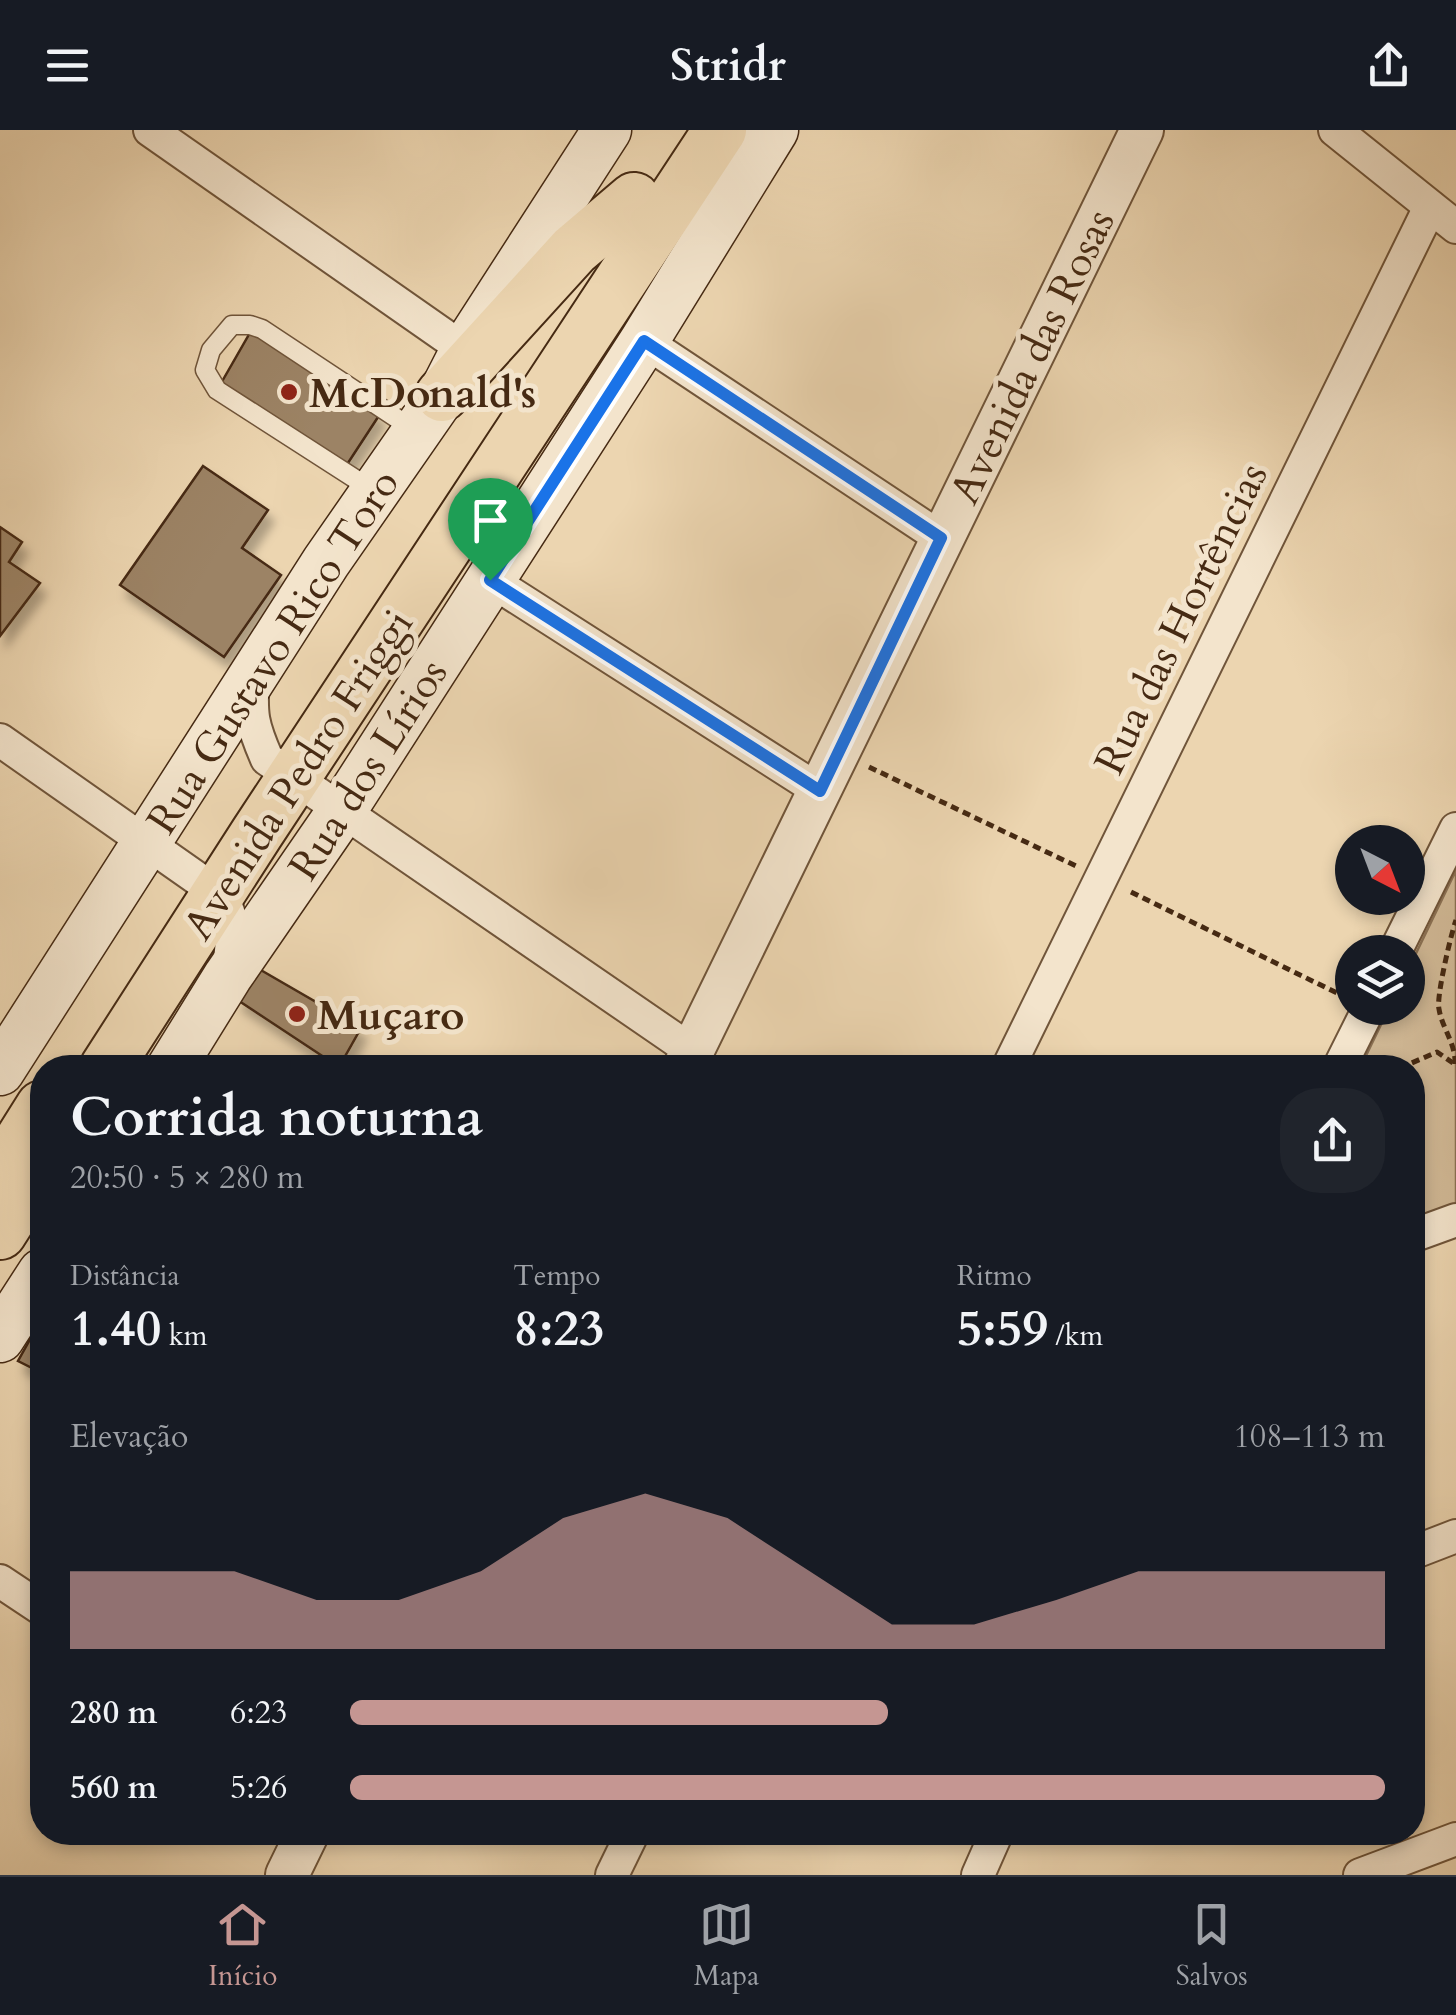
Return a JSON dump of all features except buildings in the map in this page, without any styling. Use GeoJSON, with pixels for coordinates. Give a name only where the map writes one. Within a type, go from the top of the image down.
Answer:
{"type":"FeatureCollection","features":[{"type":"Feature","properties":{"kind":"main road","name":"Rua Gustavo Rico Toro"},"geometry":{"type":"LineString","coordinates":[[0,1071],[607,130]]}},
{"type":"Feature","properties":{"kind":"main road","name":"Avenida Pedro Friggi"},"geometry":{"type":"LineString","coordinates":[[281,768],[679,130]]}},
{"type":"Feature","properties":{"kind":"main road","name":"Avenida Pedro Friggi"},"geometry":{"type":"LineString","coordinates":[[78,1055],[205,884],[720,130]]}},
{"type":"Feature","properties":{"kind":"main road","name":"Rua dos Lírios"},"geometry":{"type":"LineString","coordinates":[[190,1055],[228,976],[343,809],[644,341],[774,130]]}},
{"type":"Feature","properties":{"kind":"main road"},"geometry":{"type":"LineString","coordinates":[[441,392],[574,250],[634,199]]}},
{"type":"Feature","properties":{"kind":"main road","name":"Avenida Pedro Friggi"},"geometry":{"type":"LineString","coordinates":[[113,1055],[205,884]]}},
{"type":"Feature","properties":{"kind":"main road"},"geometry":{"type":"LineString","coordinates":[[0,1174],[30,1126]]}},
{"type":"Feature","properties":{"kind":"main road"},"geometry":{"type":"LineString","coordinates":[[0,1234],[30,1186]]}},
{"type":"Feature","properties":{"kind":"main road"},"geometry":{"type":"LineString","coordinates":[[0,1338],[30,1294]]}},
{"type":"Feature","properties":{"kind":"street"},"geometry":{"type":"LineString","coordinates":[[150,130],[441,392]]}},
{"type":"Feature","properties":{"kind":"street","name":"Avenida das Rosas"},"geometry":{"type":"LineString","coordinates":[[690,1055],[1142,130]]}},
{"type":"Feature","properties":{"kind":"street"},"geometry":{"type":"LineString","coordinates":[[1336,130],[1456,227]]}},
{"type":"Feature","properties":{"kind":"street","name":"Rua das Hortências"},"geometry":{"type":"LineString","coordinates":[[1014,1055],[1430,207]]}},
{"type":"Feature","properties":{"kind":"street"},"geometry":{"type":"LineString","coordinates":[[644,341],[941,538]]}},
{"type":"Feature","properties":{"kind":"street"},"geometry":{"type":"LineString","coordinates":[[490,580],[820,791]]}},
{"type":"Feature","properties":{"kind":"street"},"geometry":{"type":"LineString","coordinates":[[253,676],[250,710],[254,730],[281,768],[681,1055]]}},
{"type":"Feature","properties":{"kind":"street"},"geometry":{"type":"LineString","coordinates":[[0,740],[205,884],[230,911],[234,930],[228,976]]}},
{"type":"Feature","properties":{"kind":"street"},"geometry":{"type":"LineString","coordinates":[[1404,935],[1456,828]]}},
{"type":"Feature","properties":{"kind":"street"},"geometry":{"type":"LineString","coordinates":[[1345,1055],[1360,1025]]}},
{"type":"Feature","properties":{"kind":"street"},"geometry":{"type":"LineString","coordinates":[[1425,1231],[1456,1220]]}},
{"type":"Feature","properties":{"kind":"street"},"geometry":{"type":"LineString","coordinates":[[1425,1548],[1456,1536]]}},
{"type":"Feature","properties":{"kind":"street"},"geometry":{"type":"LineString","coordinates":[[0,1581],[30,1601]]}},
{"type":"Feature","properties":{"kind":"street"},"geometry":{"type":"LineString","coordinates":[[1360,1875],[1456,1839]]}},
{"type":"Feature","properties":{"kind":"street"},"geometry":{"type":"LineString","coordinates":[[287,1875],[302,1845]]}},
{"type":"Feature","properties":{"kind":"street"},"geometry":{"type":"LineString","coordinates":[[612,1875],[627,1845]]}},
{"type":"Feature","properties":{"kind":"street"},"geometry":{"type":"LineString","coordinates":[[978,1875],[991,1845]]}},
{"type":"Feature","properties":{"kind":"lane"},"geometry":{"type":"LineString","coordinates":[[375,492],[217,390],[205,370],[211,350],[232,325],[250,325],[441,392]]}},
{"type":"Feature","properties":{"kind":"path"},"geometry":{"type":"LineString","coordinates":[[1456,920],[1438,1009],[1456,1053],[1456,1064]]}},
{"type":"Feature","properties":{"kind":"path"},"geometry":{"type":"LineString","coordinates":[[1425,1057],[1436,1052],[1456,1064]]}},
{"type":"Feature","properties":{"kind":"shaded area"},"geometry":{"type":"Polygon","coordinates":[[[1456,870],[1456,1207],[1425,1219],[1425,1055],[1366,1055],[1381,1025],[1425,1025],[1425,935],[1456,870]]]}},
{"type":"Feature","properties":{"kind":"place","name":"McDonald's"},"geometry":{"type":"Point","coordinates":[289,392]}},
{"type":"Feature","properties":{"kind":"place","name":"Muçaro"},"geometry":{"type":"Point","coordinates":[297,1014]}},
{"type":"Feature","properties":{"kind":"route"},"geometry":{"type":"LineString","coordinates":[[644,341],[941,538],[820,791],[490,580],[644,341]]}}]}
